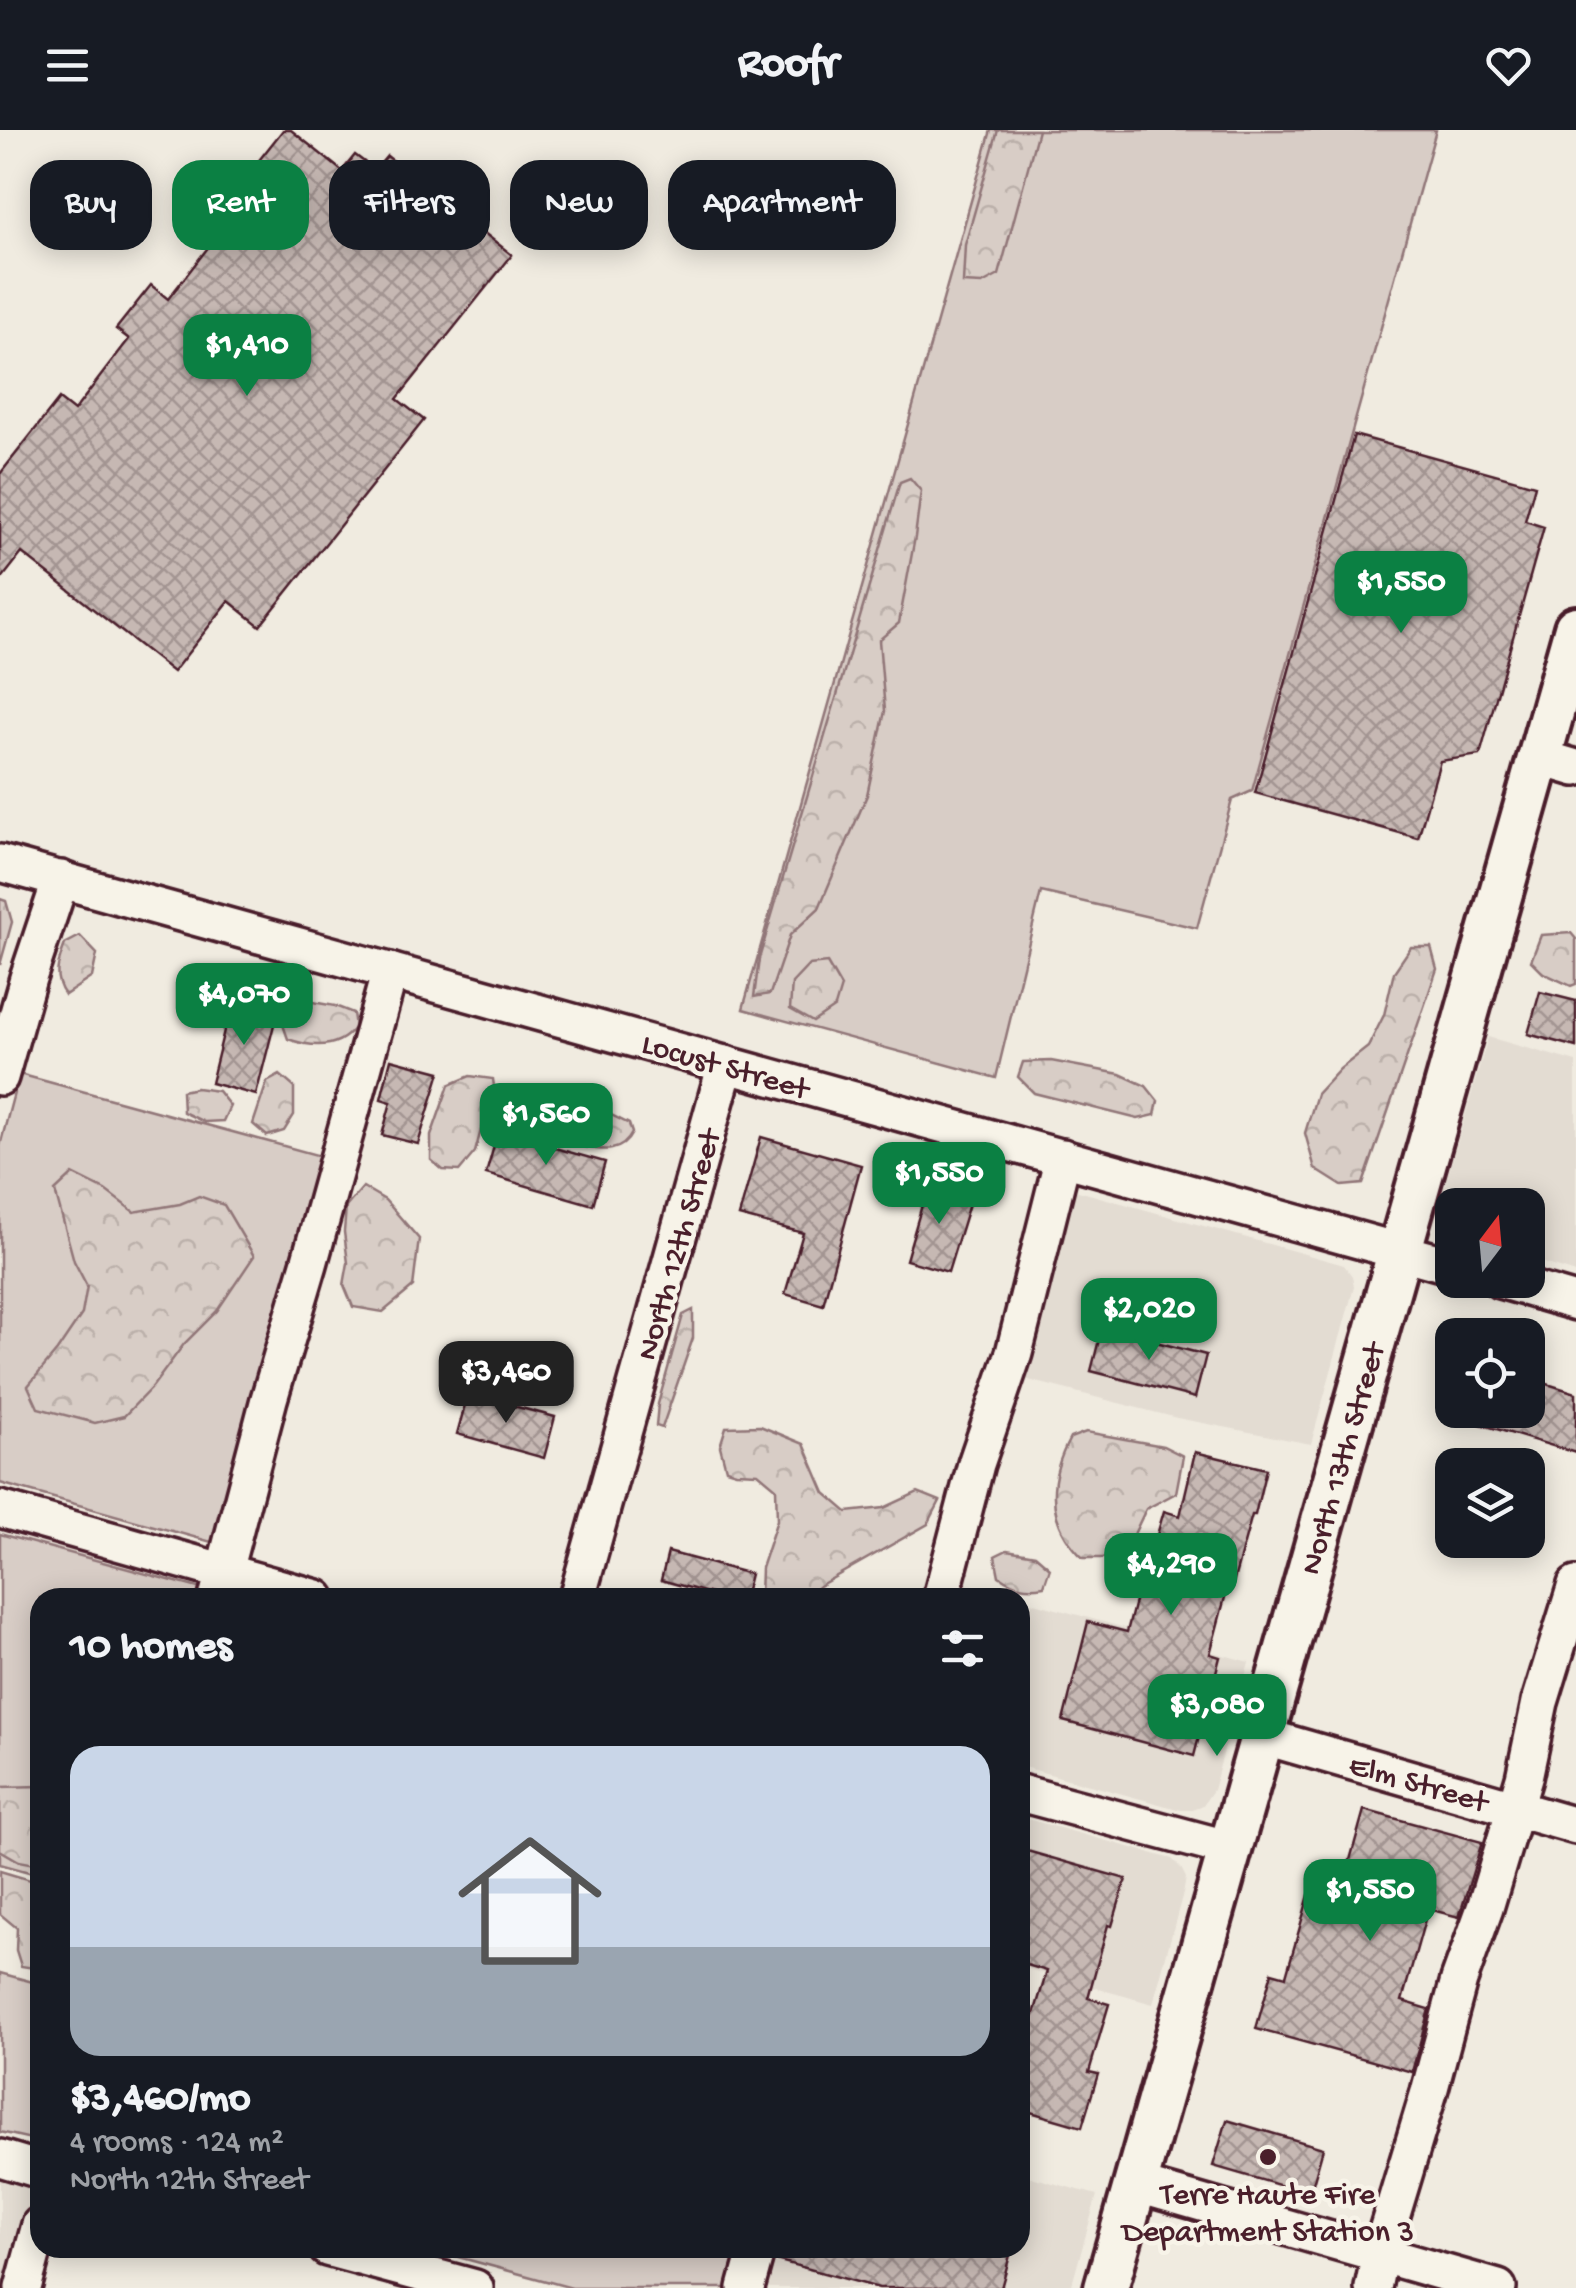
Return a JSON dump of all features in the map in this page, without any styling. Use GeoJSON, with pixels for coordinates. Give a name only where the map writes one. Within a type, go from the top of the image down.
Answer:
{"type":"FeatureCollection","features":[{"type":"Feature","properties":{"kind":"main road","name":"North 13th Street"},"geometry":{"type":"LineString","coordinates":[[1106,2288],[1399,1251],[1558,762],[1576,628]]}},
{"type":"Feature","properties":{"kind":"street","name":"Locust Street"},"geometry":{"type":"LineString","coordinates":[[0,862],[1435,1261]]}},
{"type":"Feature","properties":{"kind":"street"},"geometry":{"type":"LineString","coordinates":[[0,1077],[61,880]]}},
{"type":"Feature","properties":{"kind":"street"},"geometry":{"type":"LineString","coordinates":[[0,1510],[221,1585],[269,1399],[390,971]]}},
{"type":"Feature","properties":{"kind":"street","name":"North 12th Street"},"geometry":{"type":"LineString","coordinates":[[580,1588],[726,1064]]}},
{"type":"Feature","properties":{"kind":"street"},"geometry":{"type":"LineString","coordinates":[[944,1588],[976,1464],[1014,1353],[1062,1157]]}},
{"type":"Feature","properties":{"kind":"street"},"geometry":{"type":"LineString","coordinates":[[1545,1293],[1576,1302]]}},
{"type":"Feature","properties":{"kind":"street"},"geometry":{"type":"LineString","coordinates":[[1376,2271],[1458,1980],[1486,1908],[1524,1778],[1540,1702],[1576,1585]]}},
{"type":"Feature","properties":{"kind":"street","name":"Elm Street"},"geometry":{"type":"LineString","coordinates":[[1262,1736],[1576,1826]]}},
{"type":"Feature","properties":{"kind":"street"},"geometry":{"type":"LineString","coordinates":[[1030,1796],[1230,1850]]}},
{"type":"Feature","properties":{"kind":"street"},"geometry":{"type":"LineString","coordinates":[[0,2158],[30,2167]]}},
{"type":"Feature","properties":{"kind":"street"},"geometry":{"type":"LineString","coordinates":[[1135,2184],[1376,2271],[1498,2288]]}},
{"type":"Feature","properties":{"kind":"street"},"geometry":{"type":"LineString","coordinates":[[24,2288],[32,2258]]}},
{"type":"Feature","properties":{"kind":"street"},"geometry":{"type":"LineString","coordinates":[[362,2258],[475,2288]]}},
{"type":"Feature","properties":{"kind":"street"},"geometry":{"type":"LineString","coordinates":[[746,2288],[755,2258]]}},
{"type":"Feature","properties":{"kind":"shaded area"},"geometry":{"type":"Polygon","coordinates":[[[1488,1037],[1576,1062],[1576,1273],[1545,1263],[1545,1188],[1444,1188],[1488,1037]]]}},
{"type":"Feature","properties":{"kind":"shaded area"},"geometry":{"type":"Polygon","coordinates":[[[1071,1189],[1344,1265],[1354,1287],[1311,1444],[1177,1418],[1021,1378],[1071,1189]]]}},
{"type":"Feature","properties":{"kind":"shaded area"},"geometry":{"type":"Polygon","coordinates":[[[956,1581],[982,1588],[954,1588],[956,1581]]]}},
{"type":"Feature","properties":{"kind":"shaded area"},"geometry":{"type":"Polygon","coordinates":[[[1030,1602],[1249,1662],[1213,1790],[1203,1805],[1181,1810],[1030,1769],[1030,1602]]]}},
{"type":"Feature","properties":{"kind":"shaded area"},"geometry":{"type":"Polygon","coordinates":[[[1030,1820],[1172,1859],[1181,1868],[1186,1878],[1184,1889],[1153,2004],[1030,1970],[1030,1820]]]}},
{"type":"Feature","properties":{"kind":"shaded area"},"geometry":{"type":"Polygon","coordinates":[[[1030,2177],[1097,2195],[1071,2288],[753,2288],[762,2258],[1030,2258],[1030,2177]]]}},
{"type":"Feature","properties":{"kind":"shaded area"},"geometry":{"type":"Polygon","coordinates":[[[0,2178],[30,2186],[30,2231],[16,2288],[0,2288],[0,2178]]]}},
{"type":"Feature","properties":{"kind":"green space"},"geometry":{"type":"Polygon","coordinates":[[[991,130],[1436,130],[1252,791],[1232,800],[1197,928],[1041,892],[996,1078],[743,1009],[991,130]]]}},
{"type":"Feature","properties":{"kind":"green space"},"geometry":{"type":"Polygon","coordinates":[[[998,130],[1038,130],[999,275],[982,284],[963,283],[965,245],[998,130]]]}},
{"type":"Feature","properties":{"kind":"green space"},"geometry":{"type":"Polygon","coordinates":[[[910,478],[921,491],[915,537],[899,623],[879,640],[885,711],[867,795],[819,908],[790,935],[770,994],[754,997],[759,959],[900,482],[910,478]]]}},
{"type":"Feature","properties":{"kind":"green space"},"geometry":{"type":"Polygon","coordinates":[[[0,899],[6,901],[12,922],[0,965],[0,899]]]}},
{"type":"Feature","properties":{"kind":"green space"},"geometry":{"type":"Polygon","coordinates":[[[1571,933],[1576,939],[1576,984],[1571,986],[1543,973],[1531,961],[1541,935],[1571,933]]]}},
{"type":"Feature","properties":{"kind":"green space"},"geometry":{"type":"Polygon","coordinates":[[[80,936],[97,954],[92,977],[65,995],[57,976],[58,964],[65,944],[80,936]]]}},
{"type":"Feature","properties":{"kind":"green space"},"geometry":{"type":"Polygon","coordinates":[[[1411,947],[1431,947],[1437,969],[1363,1184],[1342,1186],[1315,1169],[1305,1133],[1317,1094],[1368,1047],[1384,1015],[1394,972],[1411,947]]]}},
{"type":"Feature","properties":{"kind":"green space"},"geometry":{"type":"Polygon","coordinates":[[[827,963],[841,987],[835,1007],[813,1022],[790,1009],[792,983],[809,965],[827,963]]]}},
{"type":"Feature","properties":{"kind":"green space"},"geometry":{"type":"Polygon","coordinates":[[[296,999],[353,1013],[355,1027],[341,1039],[325,1045],[288,1039],[281,1005],[296,999]]]}},
{"type":"Feature","properties":{"kind":"green space"},"geometry":{"type":"Polygon","coordinates":[[[1051,1061],[1120,1074],[1146,1086],[1158,1101],[1155,1115],[1138,1119],[1034,1093],[1018,1077],[1023,1062],[1051,1061]]]}},
{"type":"Feature","properties":{"kind":"green space"},"geometry":{"type":"Polygon","coordinates":[[[19,1074],[328,1158],[215,1543],[0,1483],[0,1146],[19,1074]]]}},
{"type":"Feature","properties":{"kind":"green space"},"geometry":{"type":"Polygon","coordinates":[[[280,1075],[294,1087],[294,1115],[284,1131],[267,1136],[253,1124],[267,1082],[280,1075]]]}},
{"type":"Feature","properties":{"kind":"green space"},"geometry":{"type":"Polygon","coordinates":[[[470,1076],[493,1079],[496,1101],[475,1152],[459,1171],[443,1170],[431,1160],[431,1136],[449,1085],[470,1076]]]}},
{"type":"Feature","properties":{"kind":"green space"},"geometry":{"type":"Polygon","coordinates":[[[182,1091],[218,1091],[230,1106],[223,1121],[204,1122],[183,1112],[182,1091]]]}},
{"type":"Feature","properties":{"kind":"green space"},"geometry":{"type":"Polygon","coordinates":[[[535,1102],[607,1113],[629,1124],[632,1133],[618,1147],[585,1147],[571,1130],[534,1123],[521,1109],[535,1102]]]}},
{"type":"Feature","properties":{"kind":"green space"},"geometry":{"type":"Polygon","coordinates":[[[73,1174],[105,1190],[134,1212],[180,1204],[199,1196],[224,1205],[254,1256],[217,1311],[184,1344],[153,1386],[124,1416],[95,1423],[38,1408],[28,1386],[82,1314],[87,1286],[74,1261],[55,1191],[73,1174]]]}},
{"type":"Feature","properties":{"kind":"green space"},"geometry":{"type":"Polygon","coordinates":[[[363,1187],[385,1200],[419,1239],[413,1287],[383,1312],[353,1307],[344,1285],[348,1263],[346,1207],[363,1187]]]}},
{"type":"Feature","properties":{"kind":"green space"},"geometry":{"type":"Polygon","coordinates":[[[693,1310],[693,1338],[662,1428],[656,1426],[658,1404],[683,1315],[693,1310]]]}},
{"type":"Feature","properties":{"kind":"green space"},"geometry":{"type":"Polygon","coordinates":[[[760,1426],[804,1444],[825,1493],[847,1512],[884,1508],[918,1492],[940,1501],[928,1524],[817,1588],[760,1588],[761,1568],[777,1520],[776,1488],[758,1473],[726,1469],[720,1446],[726,1427],[760,1426]]]}},
{"type":"Feature","properties":{"kind":"green space"},"geometry":{"type":"Polygon","coordinates":[[[1086,1432],[1163,1446],[1183,1456],[1176,1493],[1146,1509],[1126,1551],[1103,1558],[1083,1558],[1062,1530],[1054,1501],[1062,1454],[1070,1438],[1086,1432]]]}},
{"type":"Feature","properties":{"kind":"green space"},"geometry":{"type":"Polygon","coordinates":[[[0,1534],[198,1588],[30,1588],[30,1872],[0,1864],[0,1534]]]}},
{"type":"Feature","properties":{"kind":"green space"},"geometry":{"type":"Polygon","coordinates":[[[1007,1550],[1035,1555],[1050,1568],[1044,1586],[1021,1586],[999,1576],[995,1556],[1007,1550]]]}},
{"type":"Feature","properties":{"kind":"green space"},"geometry":{"type":"Polygon","coordinates":[[[30,1786],[30,1863],[0,1850],[0,1787],[30,1786]]]}},
{"type":"Feature","properties":{"kind":"green space"},"geometry":{"type":"Polygon","coordinates":[[[0,1871],[30,1880],[30,1967],[21,1966],[16,1950],[17,1928],[0,1914],[0,1871]]]}},
{"type":"Feature","properties":{"kind":"green space"},"geometry":{"type":"Polygon","coordinates":[[[0,1973],[30,1981],[30,2139],[0,2132],[0,1973]]]}},
{"type":"Feature","properties":{"kind":"green space"},"geometry":{"type":"Polygon","coordinates":[[[462,2258],[747,2258],[738,2288],[572,2288],[462,2258]]]}},
{"type":"Feature","properties":{"kind":"building"},"geometry":{"type":"Polygon","coordinates":[[[283,130],[291,130],[329,161],[329,250],[490,250],[490,238],[512,255],[397,399],[424,420],[260,626],[229,601],[173,672],[22,553],[0,581],[0,474],[59,399],[74,411],[129,339],[116,329],[151,285],[168,299],[206,250],[309,250],[309,160],[259,160],[283,130]]]}},
{"type":"Feature","properties":{"kind":"building"},"geometry":{"type":"Polygon","coordinates":[[[1354,435],[1535,485],[1525,521],[1544,527],[1480,755],[1440,761],[1418,838],[1255,793],[1354,435]]]}},
{"type":"Feature","properties":{"kind":"building"},"geometry":{"type":"Polygon","coordinates":[[[1540,992],[1576,1001],[1576,1047],[1528,1034],[1540,992]]]}},
{"type":"Feature","properties":{"kind":"building"},"geometry":{"type":"Polygon","coordinates":[[[231,1002],[277,1013],[256,1095],[211,1083],[231,1002]]]}},
{"type":"Feature","properties":{"kind":"building"},"geometry":{"type":"Polygon","coordinates":[[[391,1059],[440,1072],[418,1144],[382,1135],[391,1102],[381,1099],[391,1059]]]}},
{"type":"Feature","properties":{"kind":"building"},"geometry":{"type":"Polygon","coordinates":[[[498,1132],[605,1162],[593,1205],[486,1174],[498,1132]]]}},
{"type":"Feature","properties":{"kind":"building"},"geometry":{"type":"Polygon","coordinates":[[[761,1137],[861,1165],[823,1305],[785,1294],[803,1233],[739,1216],[761,1137]]]}},
{"type":"Feature","properties":{"kind":"building"},"geometry":{"type":"Polygon","coordinates":[[[929,1181],[972,1194],[948,1272],[906,1260],[929,1181]]]}},
{"type":"Feature","properties":{"kind":"building"},"geometry":{"type":"Polygon","coordinates":[[[1102,1328],[1206,1355],[1195,1398],[1091,1371],[1102,1328]]]}},
{"type":"Feature","properties":{"kind":"building"},"geometry":{"type":"Polygon","coordinates":[[[1545,1383],[1576,1393],[1576,1453],[1493,1428],[1545,1428],[1545,1383]]]}},
{"type":"Feature","properties":{"kind":"building"},"geometry":{"type":"Polygon","coordinates":[[[468,1394],[555,1417],[544,1458],[457,1434],[468,1394]]]}},
{"type":"Feature","properties":{"kind":"building"},"geometry":{"type":"Polygon","coordinates":[[[1195,1452],[1266,1469],[1210,1654],[1220,1657],[1194,1756],[1063,1721],[1088,1622],[1127,1632],[1164,1511],[1180,1516],[1195,1452]]]}},
{"type":"Feature","properties":{"kind":"building"},"geometry":{"type":"Polygon","coordinates":[[[668,1552],[750,1574],[746,1588],[690,1588],[661,1580],[668,1552]]]}},
{"type":"Feature","properties":{"kind":"building"},"geometry":{"type":"Polygon","coordinates":[[[1364,1810],[1482,1842],[1459,1917],[1428,1909],[1402,2001],[1429,2009],[1412,2072],[1256,2029],[1272,1972],[1286,1976],[1309,1895],[1338,1903],[1364,1810]]]}},
{"type":"Feature","properties":{"kind":"building"},"geometry":{"type":"Polygon","coordinates":[[[1030,1852],[1126,1879],[1112,1926],[1108,1925],[1088,1998],[1109,2004],[1089,2072],[1098,2074],[1082,2127],[1030,2112],[1030,2027],[1047,1971],[1030,1966],[1030,1852]]]}},
{"type":"Feature","properties":{"kind":"building","name":"Terre Haute Fire Department Station 3"},"geometry":{"type":"Polygon","coordinates":[[[1227,2120],[1323,2148],[1310,2194],[1213,2166],[1227,2120]]]}},
{"type":"Feature","properties":{"kind":"building"},"geometry":{"type":"Polygon","coordinates":[[[1009,2258],[1001,2288],[879,2288],[776,2260],[1009,2258]]]}},
{"type":"Feature","properties":{"kind":"place","name":"Terre Haute Fire Department Station 3"},"geometry":{"type":"Point","coordinates":[1268,2157]}}]}
